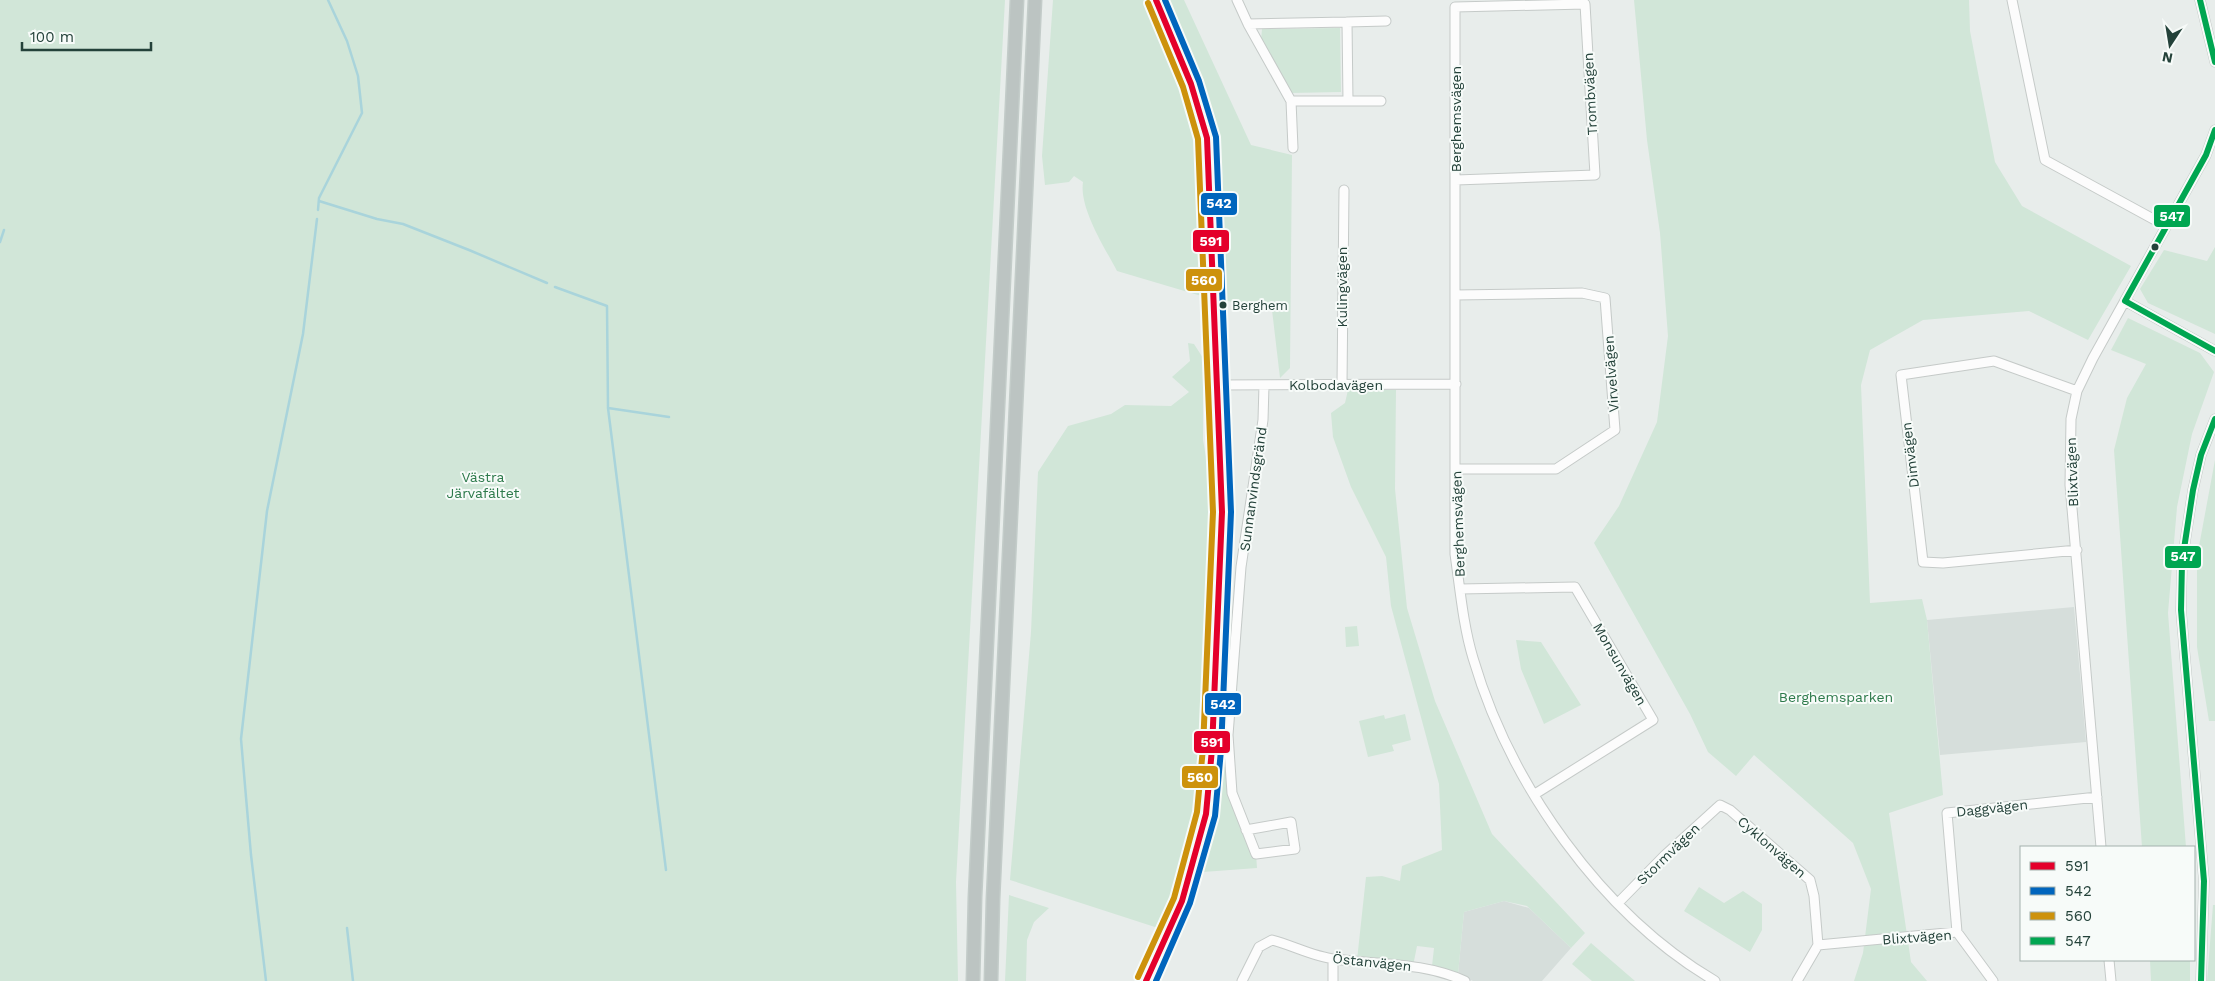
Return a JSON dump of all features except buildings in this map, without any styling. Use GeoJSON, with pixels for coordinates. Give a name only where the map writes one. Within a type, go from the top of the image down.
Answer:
{"type":"FeatureCollection","features":[{"type":"Feature","properties":{"kind":"highway"},"geometry":{"type":"LineString","coordinates":[[974,981],[975,887],[1017,0]]}},
{"type":"Feature","properties":{"kind":"highway"},"geometry":{"type":"LineString","coordinates":[[991,981],[992,899],[1035,0]]}},
{"type":"Feature","properties":{"kind":"street"},"geometry":{"type":"LineString","coordinates":[[1146,981],[1182,901],[1206,814],[1212,749],[1222,512],[1207,138],[1191,84],[1156,0]]}},
{"type":"Feature","properties":{"kind":"street"},"geometry":{"type":"LineString","coordinates":[[1237,0],[1248,24],[1291,101],[1293,148]]}},
{"type":"Feature","properties":{"kind":"street"},"geometry":{"type":"LineString","coordinates":[[2012,0],[2045,160],[2166,226]]}},
{"type":"Feature","properties":{"kind":"street"},"geometry":{"type":"LineString","coordinates":[[2200,0],[2215,62]]}},
{"type":"Feature","properties":{"kind":"street","name":"Trombvägen"},"geometry":{"type":"LineString","coordinates":[[1455,7],[1585,4],[1595,175],[1456,180]]}},
{"type":"Feature","properties":{"kind":"street","name":"Berghemsvägen"},"geometry":{"type":"LineString","coordinates":[[1455,7],[1455,554],[1473,658],[1494,719],[1517,767],[1570,848],[1618,904],[1670,951],[1715,981]]}},
{"type":"Feature","properties":{"kind":"street"},"geometry":{"type":"LineString","coordinates":[[1248,24],[1386,21]]}},
{"type":"Feature","properties":{"kind":"street"},"geometry":{"type":"LineString","coordinates":[[1347,22],[1348,101]]}},
{"type":"Feature","properties":{"kind":"street"},"geometry":{"type":"LineString","coordinates":[[1291,101],[1381,101]]}},
{"type":"Feature","properties":{"kind":"street","name":"Blixtvägen"},"geometry":{"type":"LineString","coordinates":[[2101,846],[2070,485],[2071,419],[2077,391],[2206,155],[2215,130]]}},
{"type":"Feature","properties":{"kind":"street","name":"Kulingvägen"},"geometry":{"type":"LineString","coordinates":[[1342,385],[1344,190]]}},
{"type":"Feature","properties":{"kind":"street","name":"Virvelvägen"},"geometry":{"type":"LineString","coordinates":[[1455,295],[1582,292],[1605,298],[1615,430],[1556,469],[1456,469]]}},
{"type":"Feature","properties":{"kind":"street"},"geometry":{"type":"LineString","coordinates":[[2125,302],[2215,351]]}},
{"type":"Feature","properties":{"kind":"street","name":"Dimvägen"},"geometry":{"type":"LineString","coordinates":[[2077,391],[1994,361],[1900,375],[1923,562],[1943,563],[2077,550]]}},
{"type":"Feature","properties":{"kind":"street","name":"Kolbodavägen"},"geometry":{"type":"LineString","coordinates":[[1216,385],[1456,384]]}},
{"type":"Feature","properties":{"kind":"street","name":"Sunnanvindsgränd"},"geometry":{"type":"LineString","coordinates":[[1246,830],[1290,822],[1295,849],[1256,854],[1246,830],[1232,793],[1228,735],[1241,568],[1263,420],[1264,385]]}},
{"type":"Feature","properties":{"kind":"street"},"geometry":{"type":"LineString","coordinates":[[2201,981],[2204,881],[2181,610],[2182,562],[2193,490],[2201,455],[2215,419]]}},
{"type":"Feature","properties":{"kind":"street","name":"Monsunvägen"},"geometry":{"type":"LineString","coordinates":[[1460,589],[1575,587],[1653,720],[1535,794]]}},
{"type":"Feature","properties":{"kind":"street","name":"Daggvägen"},"geometry":{"type":"LineString","coordinates":[[1957,932],[1947,813],[2097,796]]}},
{"type":"Feature","properties":{"kind":"street","name":"Stormvägen"},"geometry":{"type":"LineString","coordinates":[[1618,904],[1665,855],[1720,805]]}},
{"type":"Feature","properties":{"kind":"street","name":"Cyklonvägen"},"geometry":{"type":"LineString","coordinates":[[1720,805],[1730,810],[1810,880],[1814,896],[1818,945]]}},
{"type":"Feature","properties":{"kind":"street","name":"Blixtvägen"},"geometry":{"type":"LineString","coordinates":[[1818,945],[1957,932],[1993,981]]}},
{"type":"Feature","properties":{"kind":"street","name":"Östanvägen"},"geometry":{"type":"LineString","coordinates":[[1242,981],[1259,947],[1272,940],[1334,959],[1410,965],[1454,976],[1464,981]]}},
{"type":"Feature","properties":{"kind":"street"},"geometry":{"type":"LineString","coordinates":[[1797,981],[1818,945]]}},
{"type":"Feature","properties":{"kind":"street"},"geometry":{"type":"LineString","coordinates":[[1333,981],[1334,959]]}},
{"type":"Feature","properties":{"kind":"street"},"geometry":{"type":"LineString","coordinates":[[2109,961],[2111,981]]}},
{"type":"Feature","properties":{"kind":"shaded area"},"geometry":{"type":"Polygon","coordinates":[[[2074,607],[2086,742],[1940,755],[1927,620],[2074,607]]]}},
{"type":"Feature","properties":{"kind":"shaded area"},"geometry":{"type":"Polygon","coordinates":[[[1504,901],[1529,908],[1571,948],[1542,981],[1473,981],[1458,974],[1464,912],[1504,901]]]}},
{"type":"Feature","properties":{"kind":"green space","name":"Västra Järvafältet"},"geometry":{"type":"Polygon","coordinates":[[[0,0],[1005,0],[956,882],[958,981],[0,981],[0,0]]]}},
{"type":"Feature","properties":{"kind":"green space"},"geometry":{"type":"Polygon","coordinates":[[[1053,0],[1184,0],[1251,145],[1292,155],[1290,368],[1280,378],[1272,310],[1198,295],[1117,271],[1089,216],[1085,204],[1083,182],[1074,176],[1069,182],[1045,185],[1042,156],[1053,0]]]}},
{"type":"Feature","properties":{"kind":"green space","name":"Berghemsparken"},"geometry":{"type":"Polygon","coordinates":[[[1634,0],[1969,0],[1970,31],[1995,162],[2022,206],[2131,266],[2088,340],[2029,311],[1923,320],[1870,350],[1861,385],[1870,603],[1922,599],[1927,620],[1943,795],[1889,813],[1911,962],[1927,981],[1854,981],[1863,953],[1871,889],[1853,843],[1754,755],[1736,776],[1708,752],[1690,714],[1594,543],[1619,506],[1657,422],[1668,336],[1660,233],[1647,140],[1634,0]]]}},
{"type":"Feature","properties":{"kind":"green space"},"geometry":{"type":"Polygon","coordinates":[[[1340,28],[1341,92],[1290,93],[1261,40],[1262,29],[1340,28]]]}},
{"type":"Feature","properties":{"kind":"green space"},"geometry":{"type":"Polygon","coordinates":[[[2215,247],[2215,334],[2148,303],[2140,289],[2164,250],[2207,261],[2215,247]]]}},
{"type":"Feature","properties":{"kind":"green space"},"geometry":{"type":"Polygon","coordinates":[[[2128,318],[2200,353],[2214,372],[2192,434],[2177,507],[2168,613],[2186,846],[2142,846],[2114,450],[2127,398],[2146,364],[2111,350],[2128,318]]]}},
{"type":"Feature","properties":{"kind":"green space"},"geometry":{"type":"Polygon","coordinates":[[[1188,343],[1194,344],[1203,358],[1203,440],[1216,513],[1213,605],[1199,753],[1196,807],[1172,900],[1158,928],[1010,880],[1031,632],[1038,472],[1068,426],[1111,414],[1125,405],[1171,406],[1189,392],[1172,377],[1190,361],[1188,343]]]}},
{"type":"Feature","properties":{"kind":"green space"},"geometry":{"type":"Polygon","coordinates":[[[1348,390],[1396,390],[1395,489],[1407,608],[1435,701],[1492,834],[1585,933],[1571,948],[1527,906],[1504,901],[1464,912],[1458,974],[1432,966],[1434,948],[1417,946],[1413,966],[1357,960],[1366,877],[1382,876],[1400,881],[1402,866],[1442,850],[1439,784],[1391,606],[1386,557],[1351,487],[1333,437],[1331,413],[1345,403],[1348,390]]]}},
{"type":"Feature","properties":{"kind":"green space"},"geometry":{"type":"Polygon","coordinates":[[[2215,460],[2215,721],[2209,721],[2197,647],[2197,557],[2215,460]]]}},
{"type":"Feature","properties":{"kind":"green space"},"geometry":{"type":"Polygon","coordinates":[[[1357,626],[1359,646],[1346,647],[1345,627],[1357,626]]]}},
{"type":"Feature","properties":{"kind":"green space"},"geometry":{"type":"Polygon","coordinates":[[[1516,640],[1541,642],[1581,705],[1544,724],[1521,669],[1516,640]]]}},
{"type":"Feature","properties":{"kind":"green space"},"geometry":{"type":"Polygon","coordinates":[[[1405,714],[1411,740],[1392,745],[1394,751],[1368,757],[1359,721],[1384,715],[1385,719],[1405,714]]]}},
{"type":"Feature","properties":{"kind":"green space"},"geometry":{"type":"Polygon","coordinates":[[[1230,766],[1232,793],[1256,854],[1257,868],[1203,872],[1214,830],[1220,767],[1230,766]]]}},
{"type":"Feature","properties":{"kind":"green space"},"geometry":{"type":"Polygon","coordinates":[[[1699,887],[1724,903],[1743,891],[1762,904],[1762,930],[1750,952],[1684,911],[1699,887]]]}},
{"type":"Feature","properties":{"kind":"green space"},"geometry":{"type":"Polygon","coordinates":[[[1009,895],[1049,908],[1034,922],[1027,940],[1026,981],[1005,981],[1009,895]]]}},
{"type":"Feature","properties":{"kind":"green space"},"geometry":{"type":"Polygon","coordinates":[[[2213,905],[2215,905],[2215,981],[2207,981],[2213,905]]]}},
{"type":"Feature","properties":{"kind":"green space"},"geometry":{"type":"Polygon","coordinates":[[[1591,943],[1635,981],[1592,981],[1572,964],[1591,943]]]}},
{"type":"Feature","properties":{"kind":"green space"},"geometry":{"type":"Polygon","coordinates":[[[2150,961],[2190,961],[2190,981],[2151,981],[2150,961]]]}},
{"type":"Feature","properties":{"kind":"waterway"},"geometry":{"type":"LineString","coordinates":[[318,210],[319,198],[362,113],[358,76],[347,41],[328,0]]}},
{"type":"Feature","properties":{"kind":"waterway"},"geometry":{"type":"LineString","coordinates":[[319,201],[377,219],[403,224],[547,283]]}},
{"type":"Feature","properties":{"kind":"waterway"},"geometry":{"type":"LineString","coordinates":[[266,981],[251,855],[241,739],[267,511],[303,334],[317,219]]}},
{"type":"Feature","properties":{"kind":"waterway"},"geometry":{"type":"LineString","coordinates":[[0,242],[4,230]]}},
{"type":"Feature","properties":{"kind":"waterway"},"geometry":{"type":"LineString","coordinates":[[555,287],[607,306],[608,408],[669,417]]}},
{"type":"Feature","properties":{"kind":"waterway"},"geometry":{"type":"LineString","coordinates":[[608,408],[666,870]]}},
{"type":"Feature","properties":{"kind":"waterway"},"geometry":{"type":"LineString","coordinates":[[347,928],[353,981]]}},
{"type":"Feature","properties":{"kind":"transit line","name":"591"},"geometry":{"type":"LineString","coordinates":[[1146,981],[1182,901],[1206,814],[1212,749],[1222,512],[1207,138],[1191,84],[1156,0]]}},
{"type":"Feature","properties":{"kind":"transit line","name":"542"},"geometry":{"type":"LineString","coordinates":[[1156,981],[1190,903],[1215,816],[1221,750],[1231,512],[1216,137],[1199,81],[1165,0]]}},
{"type":"Feature","properties":{"kind":"transit line","name":"547"},"geometry":{"type":"LineString","coordinates":[[2200,0],[2215,62]]}},
{"type":"Feature","properties":{"kind":"transit line","name":"560"},"geometry":{"type":"LineString","coordinates":[[1138,977],[1174,898],[1197,812],[1203,748],[1213,512],[1198,139],[1183,87],[1148,3]]}},
{"type":"Feature","properties":{"kind":"transit line","name":"547"},"geometry":{"type":"LineString","coordinates":[[2125,301],[2206,155],[2215,130]]}},
{"type":"Feature","properties":{"kind":"transit line","name":"547"},"geometry":{"type":"LineString","coordinates":[[2125,301],[2215,351]]}},
{"type":"Feature","properties":{"kind":"transit line","name":"547"},"geometry":{"type":"LineString","coordinates":[[2201,981],[2204,881],[2181,610],[2182,562],[2193,490],[2201,455],[2215,419]]}},
{"type":"Feature","properties":{"kind":"place","name":"Berghem"},"geometry":{"type":"Point","coordinates":[1223,305]}}]}
